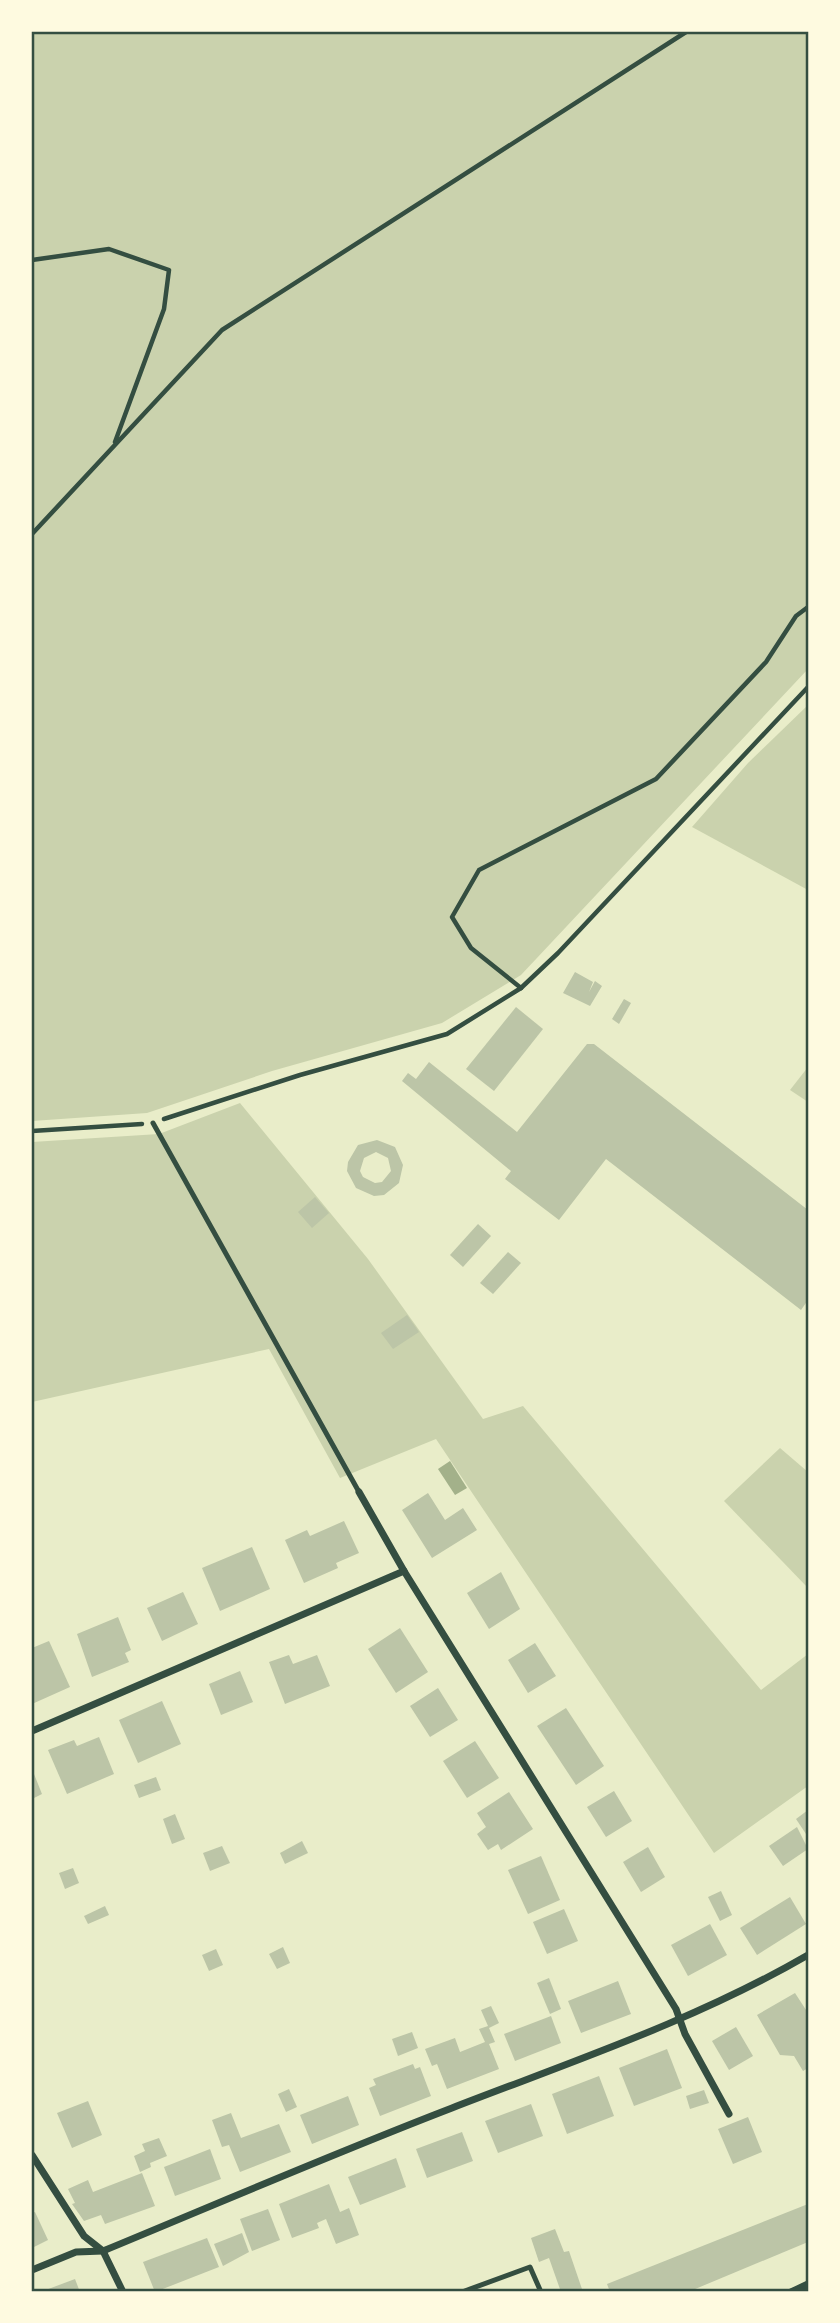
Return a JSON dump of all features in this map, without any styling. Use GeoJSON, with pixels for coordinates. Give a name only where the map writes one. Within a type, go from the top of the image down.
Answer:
{"type":"FeatureCollection","features":[{"type":"Feature","properties":{"kind":"street"},"geometry":{"type":"LineString","coordinates":[[359,1492],[404,1571],[540,1785],[681,2018],[685,2034],[729,2114]]}},
{"type":"Feature","properties":{"kind":"street"},"geometry":{"type":"LineString","coordinates":[[32,1731],[404,1571]]}},
{"type":"Feature","properties":{"kind":"street"},"geometry":{"type":"LineString","coordinates":[[32,2270],[76,2252],[103,2251],[377,2137],[681,2018],[763,1981],[808,1955]]}},
{"type":"Feature","properties":{"kind":"street"},"geometry":{"type":"LineString","coordinates":[[32,2155],[84,2236],[103,2251],[123,2291]]}},
{"type":"Feature","properties":{"kind":"street"},"geometry":{"type":"LineString","coordinates":[[791,2291],[808,2284]]}},
{"type":"Feature","properties":{"kind":"lane"},"geometry":{"type":"LineString","coordinates":[[153,1123],[359,1492]]}},
{"type":"Feature","properties":{"kind":"lane"},"geometry":{"type":"LineString","coordinates":[[462,2291],[530,2267],[541,2291]]}},
{"type":"Feature","properties":{"kind":"path"},"geometry":{"type":"LineString","coordinates":[[32,534],[222,330],[686,32]]}},
{"type":"Feature","properties":{"kind":"path"},"geometry":{"type":"LineString","coordinates":[[32,260],[109,249],[169,270],[164,309],[113,447]]}},
{"type":"Feature","properties":{"kind":"path"},"geometry":{"type":"LineString","coordinates":[[521,988],[471,948],[452,916],[479,870],[656,779],[766,662],[796,616],[808,607]]}},
{"type":"Feature","properties":{"kind":"path"},"geometry":{"type":"LineString","coordinates":[[32,1131],[153,1123],[300,1075],[447,1034],[521,988],[558,953],[808,687]]}},
{"type":"Feature","properties":{"kind":"shaded area"},"geometry":{"type":"Polygon","coordinates":[[[32,32],[808,32],[808,669],[521,975],[442,1023],[272,1071],[147,1113],[32,1121],[32,32]]]}},
{"type":"Feature","properties":{"kind":"shaded area"},"geometry":{"type":"Polygon","coordinates":[[[808,705],[808,890],[692,827],[748,763],[808,705]]]}},
{"type":"Feature","properties":{"kind":"shaded area"},"geometry":{"type":"Polygon","coordinates":[[[808,1067],[808,1102],[790,1090],[808,1067]]]}},
{"type":"Feature","properties":{"kind":"shaded area"},"geometry":{"type":"Polygon","coordinates":[[[240,1103],[368,1259],[483,1419],[523,1406],[761,1690],[808,1654],[808,1786],[714,1853],[436,1439],[340,1478],[269,1349],[32,1402],[32,1142],[159,1134],[240,1103]]]}},
{"type":"Feature","properties":{"kind":"shaded area"},"geometry":{"type":"Polygon","coordinates":[[[780,1448],[808,1472],[808,1588],[724,1501],[780,1448]]]}},
{"type":"Feature","properties":{"kind":"shaded area"},"geometry":{"type":"Polygon","coordinates":[[[450,1461],[467,1488],[455,1495],[438,1469],[450,1461]]]}},
{"type":"Feature","properties":{"kind":"building"},"geometry":{"type":"Polygon","coordinates":[[[575,972],[593,982],[589,992],[595,981],[602,986],[590,1006],[563,993],[575,972]]]}},
{"type":"Feature","properties":{"kind":"building"},"geometry":{"type":"Polygon","coordinates":[[[624,999],[631,1003],[619,1024],[612,1019],[624,999]]]}},
{"type":"Feature","properties":{"kind":"building"},"geometry":{"type":"Polygon","coordinates":[[[516,1007],[543,1029],[494,1091],[466,1069],[516,1007]]]}},
{"type":"Feature","properties":{"kind":"building"},"geometry":{"type":"Polygon","coordinates":[[[587,1044],[594,1044],[808,1210],[808,1300],[801,1310],[606,1159],[559,1220],[505,1179],[511,1171],[402,1081],[408,1073],[416,1079],[429,1062],[517,1132],[587,1044]]]}},
{"type":"Feature","properties":{"kind":"building"},"geometry":{"type":"Polygon","coordinates":[[[377,1140],[395,1147],[403,1165],[399,1183],[384,1195],[374,1196],[356,1188],[347,1171],[348,1162],[358,1145],[377,1140]],[[376,1152],[364,1158],[360,1171],[363,1177],[375,1183],[382,1182],[391,1171],[388,1158],[376,1152]]]}},
{"type":"Feature","properties":{"kind":"building"},"geometry":{"type":"Polygon","coordinates":[[[315,1197],[329,1213],[312,1228],[298,1212],[315,1197]]]}},
{"type":"Feature","properties":{"kind":"building"},"geometry":{"type":"Polygon","coordinates":[[[478,1224],[491,1236],[463,1267],[450,1255],[478,1224]]]}},
{"type":"Feature","properties":{"kind":"building"},"geometry":{"type":"Polygon","coordinates":[[[508,1252],[521,1263],[493,1294],[480,1283],[508,1252]]]}},
{"type":"Feature","properties":{"kind":"building"},"geometry":{"type":"Polygon","coordinates":[[[407,1315],[419,1332],[393,1349],[381,1333],[407,1315]]]}},
{"type":"Feature","properties":{"kind":"building"},"geometry":{"type":"Polygon","coordinates":[[[428,1493],[445,1520],[463,1508],[477,1530],[432,1558],[402,1510],[428,1493]]]}},
{"type":"Feature","properties":{"kind":"building"},"geometry":{"type":"Polygon","coordinates":[[[344,1521],[359,1553],[336,1563],[338,1568],[304,1583],[285,1540],[307,1530],[310,1536],[344,1521]]]}},
{"type":"Feature","properties":{"kind":"building"},"geometry":{"type":"Polygon","coordinates":[[[252,1547],[270,1589],[220,1611],[202,1568],[252,1547]]]}},
{"type":"Feature","properties":{"kind":"building"},"geometry":{"type":"Polygon","coordinates":[[[501,1572],[520,1609],[489,1629],[467,1593],[501,1572]]]}},
{"type":"Feature","properties":{"kind":"building"},"geometry":{"type":"Polygon","coordinates":[[[183,1592],[198,1624],[162,1641],[147,1608],[183,1592]]]}},
{"type":"Feature","properties":{"kind":"building"},"geometry":{"type":"Polygon","coordinates":[[[118,1617],[131,1650],[125,1653],[129,1662],[92,1677],[77,1634],[118,1617]]]}},
{"type":"Feature","properties":{"kind":"building"},"geometry":{"type":"Polygon","coordinates":[[[400,1628],[428,1672],[396,1693],[368,1649],[400,1628]]]}},
{"type":"Feature","properties":{"kind":"building"},"geometry":{"type":"Polygon","coordinates":[[[49,1641],[70,1687],[32,1704],[32,1648],[49,1641]]]}},
{"type":"Feature","properties":{"kind":"building"},"geometry":{"type":"Polygon","coordinates":[[[535,1643],[556,1676],[528,1693],[508,1660],[535,1643]]]}},
{"type":"Feature","properties":{"kind":"building"},"geometry":{"type":"Polygon","coordinates":[[[289,1655],[293,1664],[317,1655],[330,1686],[285,1704],[269,1662],[289,1655]]]}},
{"type":"Feature","properties":{"kind":"building"},"geometry":{"type":"Polygon","coordinates":[[[240,1671],[253,1702],[221,1715],[209,1684],[240,1671]]]}},
{"type":"Feature","properties":{"kind":"building"},"geometry":{"type":"Polygon","coordinates":[[[438,1688],[458,1720],[430,1737],[410,1706],[438,1688]]]}},
{"type":"Feature","properties":{"kind":"building"},"geometry":{"type":"Polygon","coordinates":[[[162,1701],[181,1744],[138,1763],[119,1720],[162,1701]]]}},
{"type":"Feature","properties":{"kind":"building"},"geometry":{"type":"Polygon","coordinates":[[[566,1708],[604,1766],[576,1785],[537,1726],[566,1708]]]}},
{"type":"Feature","properties":{"kind":"building"},"geometry":{"type":"Polygon","coordinates":[[[99,1737],[114,1774],[67,1794],[48,1750],[74,1740],[77,1746],[99,1737]]]}},
{"type":"Feature","properties":{"kind":"building"},"geometry":{"type":"Polygon","coordinates":[[[475,1741],[499,1778],[467,1798],[443,1761],[475,1741]]]}},
{"type":"Feature","properties":{"kind":"building"},"geometry":{"type":"Polygon","coordinates":[[[32,1769],[42,1794],[32,1799],[32,1769]]]}},
{"type":"Feature","properties":{"kind":"building"},"geometry":{"type":"Polygon","coordinates":[[[156,1777],[161,1790],[139,1798],[134,1785],[156,1777]]]}},
{"type":"Feature","properties":{"kind":"building"},"geometry":{"type":"Polygon","coordinates":[[[614,1791],[632,1821],[606,1837],[587,1807],[614,1791]]]}},
{"type":"Feature","properties":{"kind":"building"},"geometry":{"type":"Polygon","coordinates":[[[509,1792],[533,1829],[501,1850],[498,1844],[488,1850],[477,1834],[486,1827],[477,1813],[509,1792]]]}},
{"type":"Feature","properties":{"kind":"building"},"geometry":{"type":"Polygon","coordinates":[[[808,1810],[808,1837],[796,1819],[808,1810]]]}},
{"type":"Feature","properties":{"kind":"building"},"geometry":{"type":"Polygon","coordinates":[[[175,1814],[185,1839],[172,1844],[163,1819],[175,1814]]]}},
{"type":"Feature","properties":{"kind":"building"},"geometry":{"type":"Polygon","coordinates":[[[797,1827],[808,1849],[783,1866],[769,1846],[797,1827]]]}},
{"type":"Feature","properties":{"kind":"building"},"geometry":{"type":"Polygon","coordinates":[[[302,1841],[308,1853],[285,1864],[280,1853],[302,1841]]]}},
{"type":"Feature","properties":{"kind":"building"},"geometry":{"type":"Polygon","coordinates":[[[222,1846],[230,1863],[210,1871],[203,1853],[222,1846]]]}},
{"type":"Feature","properties":{"kind":"building"},"geometry":{"type":"Polygon","coordinates":[[[648,1847],[665,1877],[641,1892],[623,1862],[648,1847]]]}},
{"type":"Feature","properties":{"kind":"building"},"geometry":{"type":"Polygon","coordinates":[[[541,1856],[560,1900],[528,1914],[508,1870],[541,1856]]]}},
{"type":"Feature","properties":{"kind":"building"},"geometry":{"type":"Polygon","coordinates":[[[73,1868],[79,1883],[65,1889],[59,1873],[73,1868]]]}},
{"type":"Feature","properties":{"kind":"building"},"geometry":{"type":"Polygon","coordinates":[[[721,1891],[732,1915],[720,1921],[708,1897],[721,1891]]]}},
{"type":"Feature","properties":{"kind":"building"},"geometry":{"type":"Polygon","coordinates":[[[790,1897],[806,1924],[757,1955],[740,1928],[790,1897]]]}},
{"type":"Feature","properties":{"kind":"building"},"geometry":{"type":"Polygon","coordinates":[[[105,1906],[109,1915],[88,1924],[84,1916],[105,1906]]]}},
{"type":"Feature","properties":{"kind":"building"},"geometry":{"type":"Polygon","coordinates":[[[564,1909],[578,1941],[547,1954],[533,1922],[564,1909]]]}},
{"type":"Feature","properties":{"kind":"building"},"geometry":{"type":"Polygon","coordinates":[[[710,1924],[727,1955],[688,1976],[671,1945],[710,1924]]]}},
{"type":"Feature","properties":{"kind":"building"},"geometry":{"type":"Polygon","coordinates":[[[283,1947],[290,1963],[277,1969],[269,1954],[283,1947]]]}},
{"type":"Feature","properties":{"kind":"building"},"geometry":{"type":"Polygon","coordinates":[[[216,1949],[223,1965],[209,1971],[202,1955],[216,1949]]]}},
{"type":"Feature","properties":{"kind":"building"},"geometry":{"type":"Polygon","coordinates":[[[549,1978],[561,2009],[550,2014],[537,1983],[549,1978]]]}},
{"type":"Feature","properties":{"kind":"building"},"geometry":{"type":"Polygon","coordinates":[[[618,1981],[631,2014],[581,2033],[568,2001],[618,1981]]]}},
{"type":"Feature","properties":{"kind":"building"},"geometry":{"type":"Polygon","coordinates":[[[795,1993],[808,2013],[808,2068],[803,2071],[794,2056],[780,2055],[757,2015],[795,1993]]]}},
{"type":"Feature","properties":{"kind":"building"},"geometry":{"type":"Polygon","coordinates":[[[491,2006],[499,2023],[489,2028],[495,2042],[489,2044],[499,2069],[447,2089],[437,2064],[432,2066],[425,2049],[455,2038],[460,2052],[485,2042],[479,2029],[488,2026],[481,2010],[491,2006]]]}},
{"type":"Feature","properties":{"kind":"building"},"geometry":{"type":"Polygon","coordinates":[[[551,2016],[561,2043],[515,2061],[504,2034],[551,2016]]]}},
{"type":"Feature","properties":{"kind":"building"},"geometry":{"type":"Polygon","coordinates":[[[736,2027],[753,2056],[729,2070],[712,2041],[736,2027]]]}},
{"type":"Feature","properties":{"kind":"building"},"geometry":{"type":"Polygon","coordinates":[[[412,2032],[418,2048],[398,2056],[392,2039],[412,2032]]]}},
{"type":"Feature","properties":{"kind":"building"},"geometry":{"type":"Polygon","coordinates":[[[667,2049],[682,2088],[634,2106],[619,2068],[667,2049]]]}},
{"type":"Feature","properties":{"kind":"building"},"geometry":{"type":"Polygon","coordinates":[[[413,2064],[415,2069],[420,2067],[431,2096],[380,2116],[369,2088],[376,2085],[373,2079],[413,2064]]]}},
{"type":"Feature","properties":{"kind":"building"},"geometry":{"type":"Polygon","coordinates":[[[599,2076],[614,2116],[567,2134],[552,2094],[599,2076]]]}},
{"type":"Feature","properties":{"kind":"building"},"geometry":{"type":"Polygon","coordinates":[[[289,2089],[297,2107],[286,2112],[278,2094],[289,2089]]]}},
{"type":"Feature","properties":{"kind":"building"},"geometry":{"type":"Polygon","coordinates":[[[704,2090],[709,2103],[690,2109],[686,2096],[704,2090]]]}},
{"type":"Feature","properties":{"kind":"building"},"geometry":{"type":"Polygon","coordinates":[[[348,2096],[359,2125],[312,2144],[300,2115],[348,2096]]]}},
{"type":"Feature","properties":{"kind":"building"},"geometry":{"type":"Polygon","coordinates":[[[88,2101],[102,2135],[72,2148],[57,2113],[88,2101]]]}},
{"type":"Feature","properties":{"kind":"building"},"geometry":{"type":"Polygon","coordinates":[[[531,2104],[543,2136],[498,2153],[485,2121],[531,2104]]]}},
{"type":"Feature","properties":{"kind":"building"},"geometry":{"type":"Polygon","coordinates":[[[231,2113],[241,2138],[279,2124],[291,2152],[240,2172],[229,2145],[222,2147],[212,2120],[231,2113]]]}},
{"type":"Feature","properties":{"kind":"building"},"geometry":{"type":"Polygon","coordinates":[[[748,2117],[762,2152],[733,2164],[718,2129],[748,2117]]]}},
{"type":"Feature","properties":{"kind":"building"},"geometry":{"type":"Polygon","coordinates":[[[462,2132],[473,2161],[427,2178],[416,2149],[462,2132]]]}},
{"type":"Feature","properties":{"kind":"building"},"geometry":{"type":"Polygon","coordinates":[[[159,2138],[167,2156],[150,2163],[151,2167],[140,2172],[134,2156],[145,2151],[142,2144],[159,2138]]]}},
{"type":"Feature","properties":{"kind":"building"},"geometry":{"type":"Polygon","coordinates":[[[210,2149],[221,2179],[175,2196],[164,2167],[210,2149]]]}},
{"type":"Feature","properties":{"kind":"building"},"geometry":{"type":"Polygon","coordinates":[[[396,2158],[406,2187],[360,2205],[348,2177],[396,2158]]]}},
{"type":"Feature","properties":{"kind":"building"},"geometry":{"type":"Polygon","coordinates":[[[142,2173],[155,2206],[105,2224],[101,2215],[84,2221],[72,2204],[75,2203],[68,2189],[88,2180],[93,2192],[142,2173]]]}},
{"type":"Feature","properties":{"kind":"building"},"geometry":{"type":"Polygon","coordinates":[[[329,2184],[340,2212],[349,2208],[359,2235],[336,2244],[326,2219],[317,2223],[319,2228],[292,2238],[279,2204],[329,2184]]]}},
{"type":"Feature","properties":{"kind":"building"},"geometry":{"type":"Polygon","coordinates":[[[808,2204],[808,2242],[688,2292],[610,2292],[607,2284],[808,2204]]]}},
{"type":"Feature","properties":{"kind":"building"},"geometry":{"type":"Polygon","coordinates":[[[268,2209],[280,2240],[252,2251],[240,2219],[268,2209]]]}},
{"type":"Feature","properties":{"kind":"building"},"geometry":{"type":"Polygon","coordinates":[[[35,2212],[48,2240],[32,2248],[32,2213],[35,2212]]]}},
{"type":"Feature","properties":{"kind":"building"},"geometry":{"type":"Polygon","coordinates":[[[555,2229],[564,2252],[569,2251],[583,2292],[561,2292],[549,2258],[539,2262],[531,2238],[555,2229]]]}},
{"type":"Feature","properties":{"kind":"building"},"geometry":{"type":"Polygon","coordinates":[[[242,2233],[249,2252],[223,2266],[214,2244],[242,2233]]]}},
{"type":"Feature","properties":{"kind":"building"},"geometry":{"type":"Polygon","coordinates":[[[207,2238],[219,2267],[155,2292],[143,2262],[207,2238]]]}},
{"type":"Feature","properties":{"kind":"building"},"geometry":{"type":"Polygon","coordinates":[[[75,2279],[80,2292],[43,2292],[43,2291],[75,2279]]]}}]}
